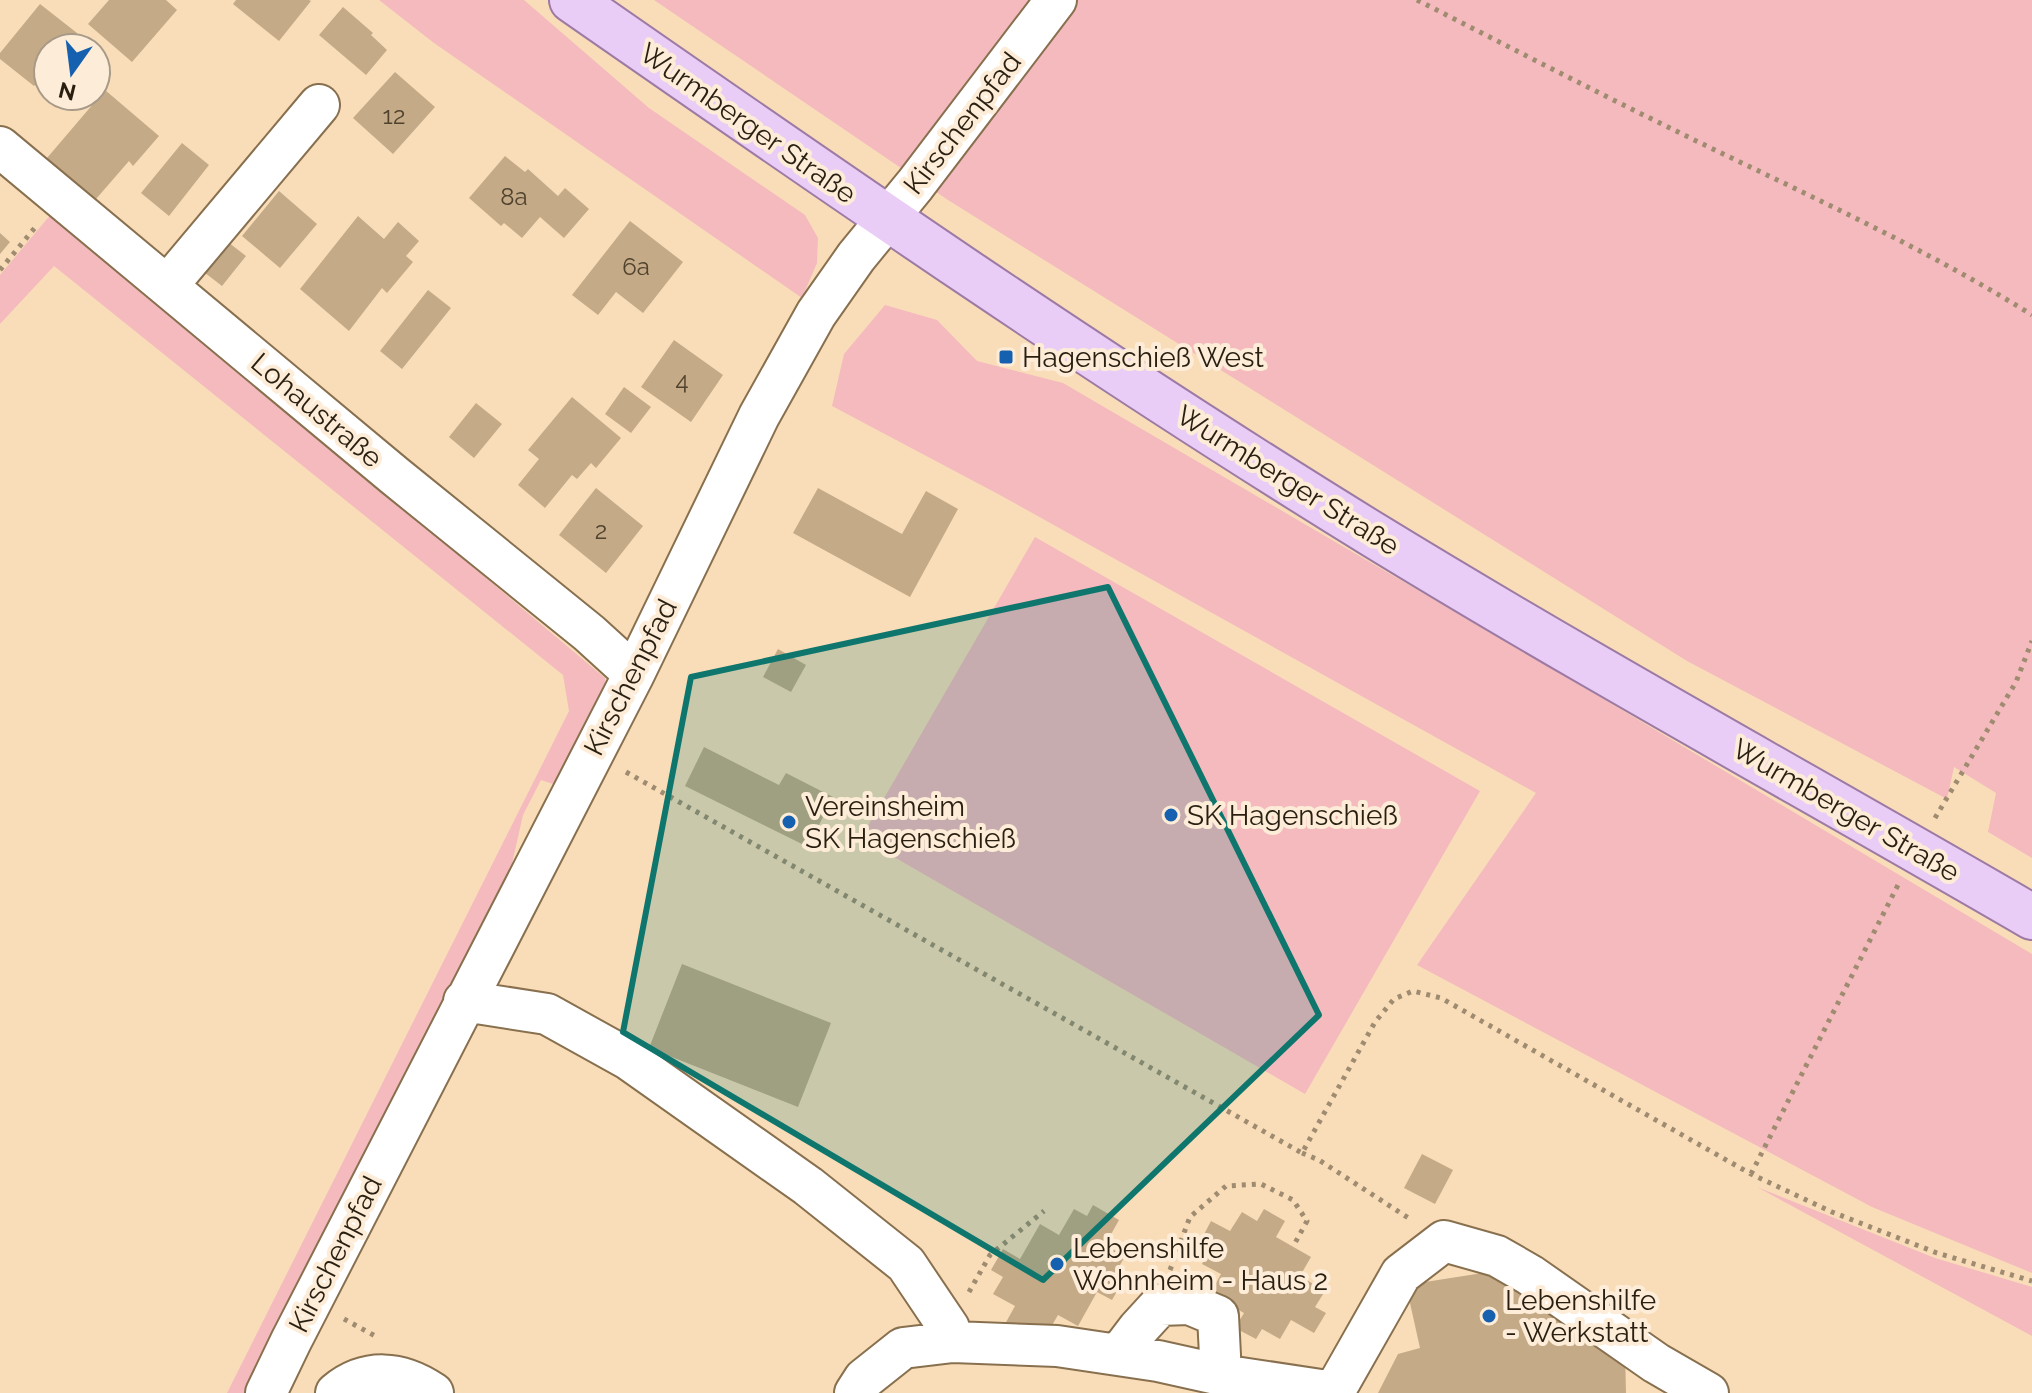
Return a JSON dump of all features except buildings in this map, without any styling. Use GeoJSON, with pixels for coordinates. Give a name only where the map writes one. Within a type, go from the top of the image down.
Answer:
{"type":"FeatureCollection","features":[{"type":"Feature","properties":{"kind":"main road","name":"Wurmberger Straße"},"geometry":{"type":"LineString","coordinates":[[572,0],[885,218],[1172,407],[1373,534],[1645,695],[2032,917]]}},
{"type":"Feature","properties":{"kind":"street","name":"Kirschenpfad"},"geometry":{"type":"LineString","coordinates":[[277,1390],[464,1001],[634,674],[759,416],[787,365],[816,314],[885,218],[915,185],[1056,0]]}},
{"type":"Feature","properties":{"kind":"street"},"geometry":{"type":"LineString","coordinates":[[167,286],[319,105]]}},
{"type":"Feature","properties":{"kind":"street","name":"Lohaustraße"},"geometry":{"type":"LineString","coordinates":[[0,147],[589,633],[634,674]]}},
{"type":"Feature","properties":{"kind":"street"},"geometry":{"type":"LineString","coordinates":[[464,1001],[547,1014],[628,1059],[808,1186],[906,1264],[951,1335]]}},
{"type":"Feature","properties":{"kind":"street"},"geometry":{"type":"LineString","coordinates":[[855,1393],[864,1379],[903,1348],[951,1335],[1119,1354],[1221,1375],[1334,1392],[1401,1274],[1444,1241],[1497,1256],[1530,1275],[1656,1363],[1708,1393]]}},
{"type":"Feature","properties":{"kind":"street"},"geometry":{"type":"LineString","coordinates":[[1119,1354],[1160,1305],[1189,1304],[1218,1316],[1221,1375]]}},
{"type":"Feature","properties":{"kind":"street"},"geometry":{"type":"LineString","coordinates":[[336,1393],[367,1375],[407,1379],[433,1393]]}},
{"type":"Feature","properties":{"kind":"path"},"geometry":{"type":"LineString","coordinates":[[1417,0],[1666,126],[1827,203],[2032,315]]}},
{"type":"Feature","properties":{"kind":"path"},"geometry":{"type":"LineString","coordinates":[[0,270],[60,197]]}},
{"type":"Feature","properties":{"kind":"path"},"geometry":{"type":"LineString","coordinates":[[1751,1174],[1916,849],[2016,682],[2032,641]]}},
{"type":"Feature","properties":{"kind":"path"},"geometry":{"type":"LineString","coordinates":[[592,753],[1319,1160],[1444,1241]]}},
{"type":"Feature","properties":{"kind":"path"},"geometry":{"type":"LineString","coordinates":[[1302,1153],[1375,1022],[1394,999],[1413,991],[1441,998],[1751,1174],[1832,1212],[1937,1253],[2032,1281]]}},
{"type":"Feature","properties":{"kind":"path"},"geometry":{"type":"LineString","coordinates":[[1160,1305],[1174,1253],[1190,1217],[1226,1186],[1261,1184],[1293,1200],[1307,1221],[1295,1243]]}},
{"type":"Feature","properties":{"kind":"path"},"geometry":{"type":"LineString","coordinates":[[951,1335],[990,1255],[1044,1211]]}},
{"type":"Feature","properties":{"kind":"highlighted area"},"geometry":{"type":"Polygon","coordinates":[[[1108,587],[1319,1015],[1043,1280],[623,1032],[691,677],[1108,587]]]}},
{"type":"Feature","properties":{"kind":"shaded area"},"geometry":{"type":"Polygon","coordinates":[[[379,0],[524,0],[649,108],[805,215],[818,238],[817,263],[802,298],[434,43],[379,0]]]}},
{"type":"Feature","properties":{"kind":"shaded area"},"geometry":{"type":"Polygon","coordinates":[[[654,0],[2032,0],[2032,858],[1988,832],[1996,793],[1954,767],[1947,799],[1687,661],[948,200],[654,0]]]}},
{"type":"Feature","properties":{"kind":"shaded area"},"geometry":{"type":"Polygon","coordinates":[[[52,213],[605,678],[606,688],[577,749],[553,784],[541,780],[523,815],[511,868],[411,1081],[249,1393],[227,1393],[569,711],[563,675],[54,266],[0,324],[0,275],[52,213]]]}},
{"type":"Feature","properties":{"kind":"shaded area"},"geometry":{"type":"Polygon","coordinates":[[[885,305],[937,320],[977,361],[1063,383],[1548,666],[2032,954],[2032,1273],[1872,1207],[1417,965],[1536,793],[998,494],[832,406],[844,354],[885,305]]]}},
{"type":"Feature","properties":{"kind":"shaded area","name":"SK Hagenschieß"},"geometry":{"type":"Polygon","coordinates":[[[1035,537],[1480,791],[1305,1094],[861,838],[1035,537]]]}},
{"type":"Feature","properties":{"kind":"shaded area"},"geometry":{"type":"Polygon","coordinates":[[[1757,1187],[1935,1258],[2032,1287],[2032,1336],[1757,1187]]]}},
{"type":"Feature","properties":{"kind":"place","name":"Hagenschieß West"},"geometry":{"type":"Point","coordinates":[1006,357]}},
{"type":"Feature","properties":{"kind":"place","name":"SK Hagenschieß"},"geometry":{"type":"Point","coordinates":[1171,815]}},
{"type":"Feature","properties":{"kind":"place","name":"Vereinsheim SK Hagenschieß"},"geometry":{"type":"Point","coordinates":[789,822]}},
{"type":"Feature","properties":{"kind":"place","name":"Lebenshilfe Wohnheim - Haus 2"},"geometry":{"type":"Point","coordinates":[1057,1264]}},
{"type":"Feature","properties":{"kind":"place","name":"Lebenshilfe - Werkstatt"},"geometry":{"type":"Point","coordinates":[1489,1316]}}]}
